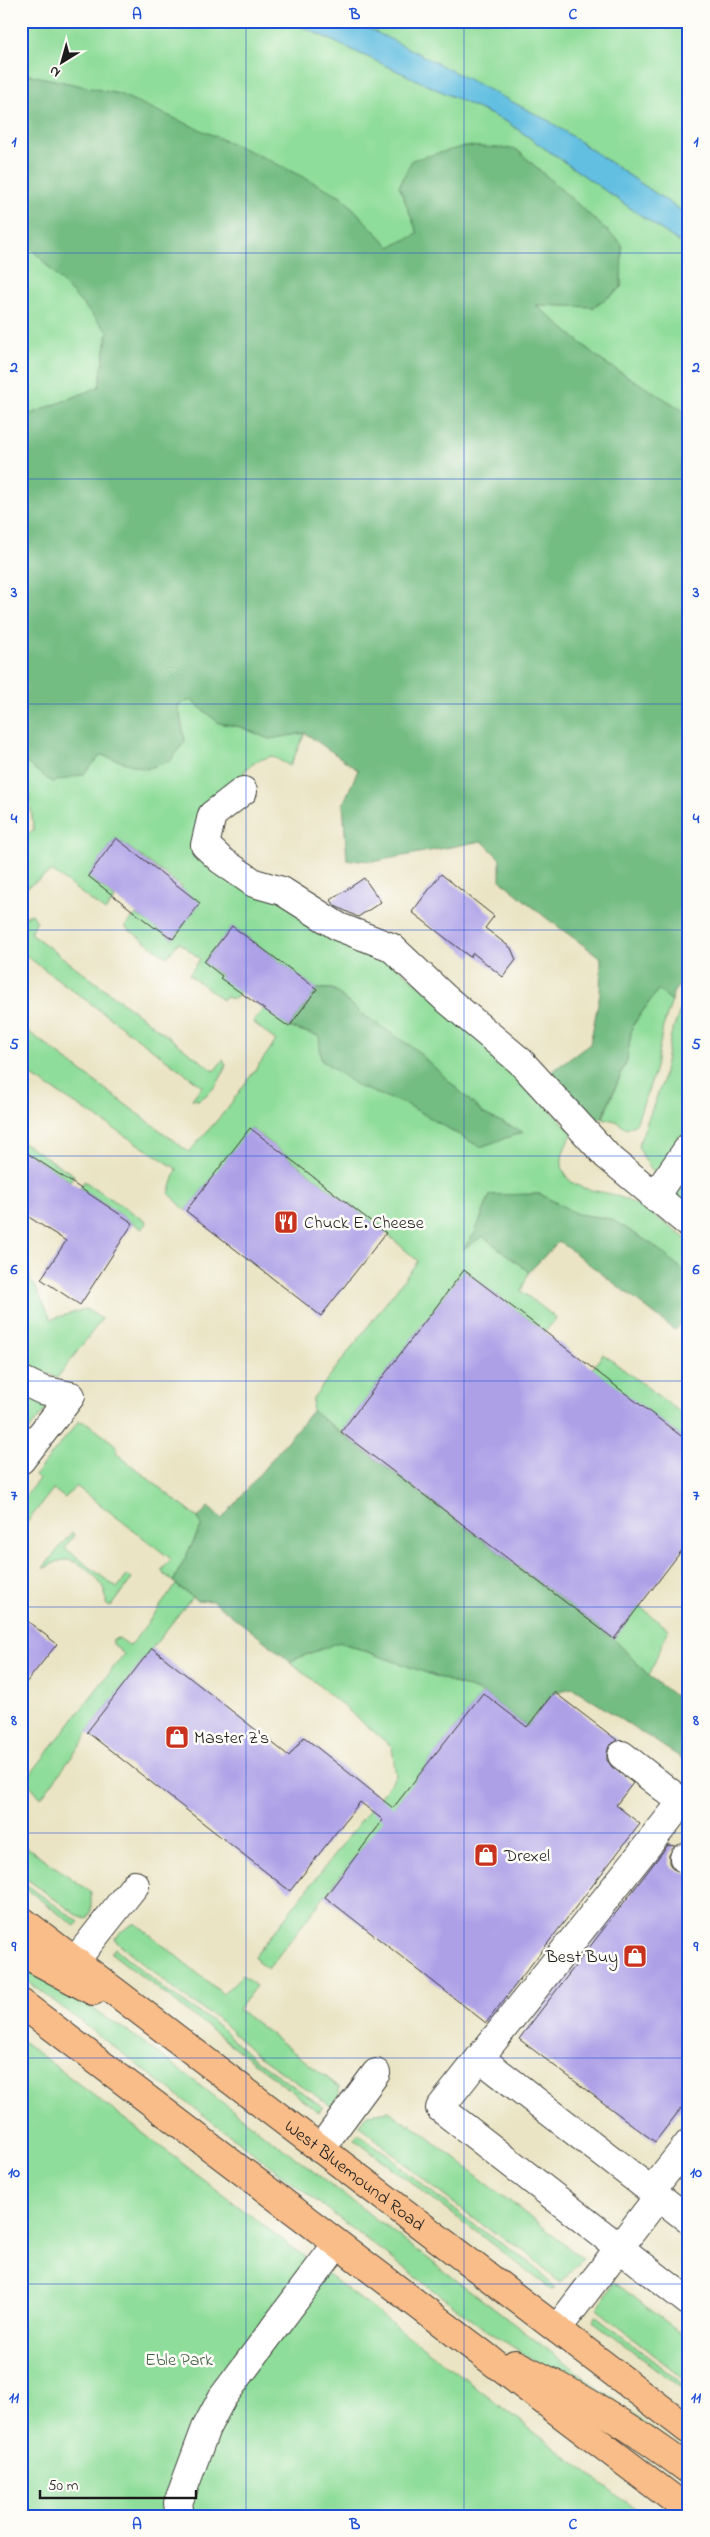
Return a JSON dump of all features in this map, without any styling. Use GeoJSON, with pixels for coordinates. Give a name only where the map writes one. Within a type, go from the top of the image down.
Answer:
{"type":"FeatureCollection","features":[{"type":"Feature","properties":{"kind":"main road","name":"West Bluemound Road"},"geometry":{"type":"LineString","coordinates":[[21,1920],[689,2430]]}},
{"type":"Feature","properties":{"kind":"main road"},"geometry":{"type":"LineString","coordinates":[[21,1952],[152,2021]]}},
{"type":"Feature","properties":{"kind":"main road"},"geometry":{"type":"LineString","coordinates":[[21,2003],[689,2511]]}},
{"type":"Feature","properties":{"kind":"main road"},"geometry":{"type":"LineString","coordinates":[[464,2339],[550,2380],[654,2444],[689,2470]]}},
{"type":"Feature","properties":{"kind":"street"},"geometry":{"type":"LineString","coordinates":[[243,791],[212,815],[205,845],[221,860],[254,883],[282,891],[340,927],[391,947],[444,997],[520,1061],[607,1156],[654,1197],[689,1224]]}},
{"type":"Feature","properties":{"kind":"street"},"geometry":{"type":"LineString","coordinates":[[654,1197],[689,1147]]}},
{"type":"Feature","properties":{"kind":"street"},"geometry":{"type":"LineString","coordinates":[[21,1380],[42,1390],[71,1396],[21,1460]]}},
{"type":"Feature","properties":{"kind":"street"},"geometry":{"type":"LineString","coordinates":[[622,1755],[685,1805],[440,2108],[689,2302]]}},
{"type":"Feature","properties":{"kind":"street"},"geometry":{"type":"LineString","coordinates":[[75,1961],[135,1885]]}},
{"type":"Feature","properties":{"kind":"street"},"geometry":{"type":"LineString","coordinates":[[480,2058],[689,2220]]}},
{"type":"Feature","properties":{"kind":"street"},"geometry":{"type":"LineString","coordinates":[[320,2149],[376,2073]]}},
{"type":"Feature","properties":{"kind":"street"},"geometry":{"type":"LineString","coordinates":[[557,2329],[619,2248],[689,2143]]}},
{"type":"Feature","properties":{"kind":"street"},"geometry":{"type":"LineString","coordinates":[[180,2516],[178,2503],[206,2428],[222,2398],[337,2244]]}},
{"type":"Feature","properties":{"kind":"green space"},"geometry":{"type":"Polygon","coordinates":[[[21,21],[290,21],[507,122],[689,249],[689,417],[681,409],[602,361],[536,305],[595,307],[621,288],[622,244],[516,149],[399,186],[418,234],[390,247],[341,196],[119,94],[21,73],[21,21]]]}},
{"type":"Feature","properties":{"kind":"green space"},"geometry":{"type":"Polygon","coordinates":[[[353,21],[689,21],[689,216],[549,121],[353,21]]]}},
{"type":"Feature","properties":{"kind":"green space"},"geometry":{"type":"Polygon","coordinates":[[[21,73],[119,94],[265,158],[341,196],[390,247],[418,234],[399,186],[412,160],[466,146],[516,149],[622,244],[621,288],[594,307],[536,305],[602,361],[681,409],[689,417],[689,972],[673,993],[672,1001],[658,990],[632,1026],[627,1060],[602,1118],[584,1122],[542,1079],[590,1044],[600,993],[601,958],[545,917],[500,880],[500,859],[482,841],[377,861],[347,860],[343,804],[358,770],[305,733],[269,739],[241,727],[219,723],[191,700],[178,705],[185,741],[170,761],[146,769],[101,755],[84,774],[52,782],[21,759],[21,418],[99,387],[108,332],[21,237],[21,73]]]}},
{"type":"Feature","properties":{"kind":"green space"},"geometry":{"type":"Polygon","coordinates":[[[21,237],[108,332],[99,387],[21,418],[21,237]]]}},
{"type":"Feature","properties":{"kind":"green space"},"geometry":{"type":"Polygon","coordinates":[[[191,700],[219,723],[241,727],[269,739],[305,733],[290,766],[272,756],[257,761],[245,770],[241,784],[194,846],[372,947],[449,1008],[573,1133],[565,1146],[562,1156],[562,1167],[568,1178],[573,1183],[586,1189],[614,1195],[634,1204],[689,1241],[689,1275],[653,1245],[611,1219],[577,1214],[540,1194],[490,1195],[475,1233],[464,1248],[483,1236],[529,1272],[521,1291],[556,1318],[545,1332],[464,1270],[341,1432],[312,1411],[313,1398],[418,1261],[386,1233],[251,1128],[186,1211],[169,1193],[177,1169],[21,1069],[21,1026],[189,1152],[226,1110],[276,1041],[253,1022],[264,1008],[289,1027],[319,1036],[358,1086],[408,1105],[480,1147],[522,1132],[484,1114],[415,1049],[362,1014],[333,989],[317,989],[232,926],[204,962],[240,992],[235,999],[225,997],[223,1000],[189,975],[200,959],[179,942],[167,957],[125,927],[136,914],[173,939],[200,903],[181,889],[182,887],[116,838],[88,876],[115,898],[105,911],[52,871],[21,891],[21,855],[28,850],[22,842],[22,835],[34,831],[26,775],[21,775],[21,759],[52,782],[84,774],[101,755],[146,769],[170,761],[185,741],[178,705],[191,700]]]}},
{"type":"Feature","properties":{"kind":"green space"},"geometry":{"type":"Polygon","coordinates":[[[31,914],[37,921],[30,933],[214,1071],[223,1060],[226,1065],[222,1076],[212,1090],[198,1100],[192,1099],[202,1086],[21,952],[21,919],[31,914]]]}},
{"type":"Feature","properties":{"kind":"green space"},"geometry":{"type":"Polygon","coordinates":[[[317,989],[333,989],[362,1014],[415,1049],[484,1114],[523,1132],[480,1147],[408,1105],[359,1087],[321,1060],[319,1036],[289,1027],[317,989]]]}},
{"type":"Feature","properties":{"kind":"green space"},"geometry":{"type":"Polygon","coordinates":[[[658,989],[672,1001],[663,1027],[655,1071],[636,1124],[627,1129],[616,1121],[603,1118],[627,1060],[632,1027],[658,989]]]}},
{"type":"Feature","properties":{"kind":"green space"},"geometry":{"type":"Polygon","coordinates":[[[681,1008],[689,1014],[689,1128],[670,1157],[655,1174],[638,1146],[662,1083],[671,1035],[681,1008]]]}},
{"type":"Feature","properties":{"kind":"green space"},"geometry":{"type":"Polygon","coordinates":[[[21,1141],[74,1175],[70,1181],[21,1149],[21,1141]]]}},
{"type":"Feature","properties":{"kind":"green space"},"geometry":{"type":"Polygon","coordinates":[[[689,1161],[689,1208],[669,1193],[689,1161]]]}},
{"type":"Feature","properties":{"kind":"green space"},"geometry":{"type":"Polygon","coordinates":[[[84,1181],[147,1222],[142,1229],[80,1188],[84,1181]]]}},
{"type":"Feature","properties":{"kind":"green space"},"geometry":{"type":"Polygon","coordinates":[[[540,1194],[577,1214],[611,1219],[653,1245],[689,1275],[689,1312],[675,1330],[559,1241],[529,1272],[483,1236],[463,1249],[475,1233],[490,1195],[540,1194]]]}},
{"type":"Feature","properties":{"kind":"green space"},"geometry":{"type":"Polygon","coordinates":[[[21,1236],[31,1283],[35,1286],[51,1319],[86,1309],[102,1319],[57,1378],[21,1361],[24,1326],[21,1292],[21,1236]]]}},
{"type":"Feature","properties":{"kind":"green space"},"geometry":{"type":"Polygon","coordinates":[[[603,1354],[689,1419],[689,1442],[592,1369],[603,1354]]]}},
{"type":"Feature","properties":{"kind":"green space"},"geometry":{"type":"Polygon","coordinates":[[[21,1392],[48,1407],[21,1439],[21,1392]]]}},
{"type":"Feature","properties":{"kind":"green space"},"geometry":{"type":"Polygon","coordinates":[[[312,1411],[614,1639],[649,1676],[689,1707],[689,1763],[573,1688],[554,1692],[527,1727],[483,1693],[340,1642],[290,1661],[213,1601],[196,1600],[173,1582],[202,1525],[198,1518],[208,1507],[222,1519],[312,1411]]]}},
{"type":"Feature","properties":{"kind":"green space"},"geometry":{"type":"Polygon","coordinates":[[[79,1421],[87,1423],[117,1446],[117,1454],[198,1518],[202,1524],[173,1582],[161,1571],[171,1559],[76,1486],[65,1498],[53,1489],[21,1530],[21,1501],[39,1479],[35,1475],[79,1421]]]}},
{"type":"Feature","properties":{"kind":"green space"},"geometry":{"type":"Polygon","coordinates":[[[72,1532],[74,1535],[65,1548],[117,1588],[127,1576],[131,1577],[132,1579],[110,1607],[106,1604],[106,1597],[99,1581],[86,1568],[64,1560],[43,1568],[72,1532]]]}},
{"type":"Feature","properties":{"kind":"green space"},"geometry":{"type":"Polygon","coordinates":[[[176,1585],[192,1597],[87,1732],[85,1739],[41,1798],[26,1780],[124,1654],[113,1645],[113,1639],[119,1638],[130,1646],[176,1585]]]}},
{"type":"Feature","properties":{"kind":"green space"},"geometry":{"type":"Polygon","coordinates":[[[639,1606],[668,1629],[649,1676],[614,1639],[639,1606]]]}},
{"type":"Feature","properties":{"kind":"green space"},"geometry":{"type":"Polygon","coordinates":[[[339,1642],[483,1693],[268,1969],[259,1963],[255,1956],[396,1776],[392,1747],[290,1661],[339,1642]]]}},
{"type":"Feature","properties":{"kind":"green space"},"geometry":{"type":"Polygon","coordinates":[[[21,1843],[91,1892],[91,1912],[87,1919],[80,1917],[21,1875],[21,1843]]]}},
{"type":"Feature","properties":{"kind":"green space"},"geometry":{"type":"Polygon","coordinates":[[[21,1881],[79,1922],[75,1926],[21,1885],[21,1881]]]}},
{"type":"Feature","properties":{"kind":"green space"},"geometry":{"type":"Polygon","coordinates":[[[133,1924],[137,1924],[223,1994],[242,1975],[256,1986],[238,2009],[339,2087],[339,2094],[331,2106],[254,2053],[221,2021],[180,1994],[114,1939],[133,1924]]]}},
{"type":"Feature","properties":{"kind":"green space"},"geometry":{"type":"Polygon","coordinates":[[[115,1948],[168,1992],[219,2026],[249,2055],[323,2107],[319,2112],[111,1953],[115,1948]]]}},
{"type":"Feature","properties":{"kind":"green space"},"geometry":{"type":"Polygon","coordinates":[[[21,1962],[139,2039],[672,2444],[611,2410],[479,2325],[21,1976],[21,1962]]]}},
{"type":"Feature","properties":{"kind":"green space","name":"Eble Park"},"geometry":{"type":"Polygon","coordinates":[[[21,2040],[644,2516],[21,2516],[21,2040]]]}},
{"type":"Feature","properties":{"kind":"green space"},"geometry":{"type":"Polygon","coordinates":[[[389,2111],[408,2125],[410,2123],[583,2259],[560,2283],[525,2251],[484,2226],[435,2189],[359,2125],[367,2114],[389,2111]]]}},
{"type":"Feature","properties":{"kind":"green space"},"geometry":{"type":"Polygon","coordinates":[[[358,2134],[390,2156],[407,2173],[477,2227],[532,2264],[555,2288],[551,2289],[354,2139],[358,2134]]]}},
{"type":"Feature","properties":{"kind":"green space"},"geometry":{"type":"Polygon","coordinates":[[[614,2282],[689,2339],[689,2383],[597,2309],[614,2282]]]}},
{"type":"Feature","properties":{"kind":"green space"},"geometry":{"type":"Polygon","coordinates":[[[595,2315],[689,2389],[689,2394],[593,2321],[595,2315]]]}},
{"type":"Feature","properties":{"kind":"water"},"geometry":{"type":"Polygon","coordinates":[[[290,21],[353,21],[549,121],[689,216],[689,249],[507,122],[290,21]]]}},
{"type":"Feature","properties":{"kind":"building"},"geometry":{"type":"Polygon","coordinates":[[[116,838],[200,903],[173,939],[155,928],[88,876],[116,838]]]}},
{"type":"Feature","properties":{"kind":"building"},"geometry":{"type":"Polygon","coordinates":[[[441,874],[494,916],[485,928],[511,948],[516,960],[503,977],[473,953],[470,957],[412,912],[441,874]]]}},
{"type":"Feature","properties":{"kind":"building"},"geometry":{"type":"Polygon","coordinates":[[[364,878],[381,902],[358,917],[335,906],[331,900],[364,878]]]}},
{"type":"Feature","properties":{"kind":"building"},"geometry":{"type":"Polygon","coordinates":[[[232,926],[317,989],[289,1027],[220,978],[222,976],[204,962],[232,926]]]}},
{"type":"Feature","properties":{"kind":"building","name":"Chuck E. Cheese"},"geometry":{"type":"Polygon","coordinates":[[[250,1128],[386,1233],[321,1316],[186,1211],[250,1128]]]}},
{"type":"Feature","properties":{"kind":"building"},"geometry":{"type":"Polygon","coordinates":[[[21,1149],[133,1223],[80,1305],[41,1279],[66,1241],[21,1212],[21,1149]]]}},
{"type":"Feature","properties":{"kind":"building"},"geometry":{"type":"Polygon","coordinates":[[[464,1270],[689,1442],[689,1541],[614,1639],[341,1432],[464,1270]]]}},
{"type":"Feature","properties":{"kind":"building"},"geometry":{"type":"Polygon","coordinates":[[[21,1616],[57,1644],[21,1689],[21,1616]]]}},
{"type":"Feature","properties":{"kind":"building","name":"Drexel"},"geometry":{"type":"Polygon","coordinates":[[[152,1648],[289,1756],[304,1737],[393,1808],[483,1693],[527,1727],[554,1692],[617,1740],[609,1746],[607,1760],[612,1767],[633,1783],[616,1805],[640,1824],[486,2023],[325,1897],[383,1820],[360,1802],[290,1891],[87,1732],[152,1648]]]}},
{"type":"Feature","properties":{"kind":"building","name":"Best Buy"},"geometry":{"type":"Polygon","coordinates":[[[668,1845],[675,1846],[669,1855],[669,1863],[673,1869],[689,1874],[689,2098],[655,2142],[519,2039],[668,1845]]]}},
{"type":"Feature","properties":{"kind":"place","name":"Chuck E. Cheese"},"geometry":{"type":"Point","coordinates":[286,1222]}},
{"type":"Feature","properties":{"kind":"place","name":"Master Z's"},"geometry":{"type":"Point","coordinates":[177,1737]}},
{"type":"Feature","properties":{"kind":"place","name":"Drexel"},"geometry":{"type":"Point","coordinates":[486,1855]}},
{"type":"Feature","properties":{"kind":"place","name":"Best Buy"},"geometry":{"type":"Point","coordinates":[635,1956]}}]}
